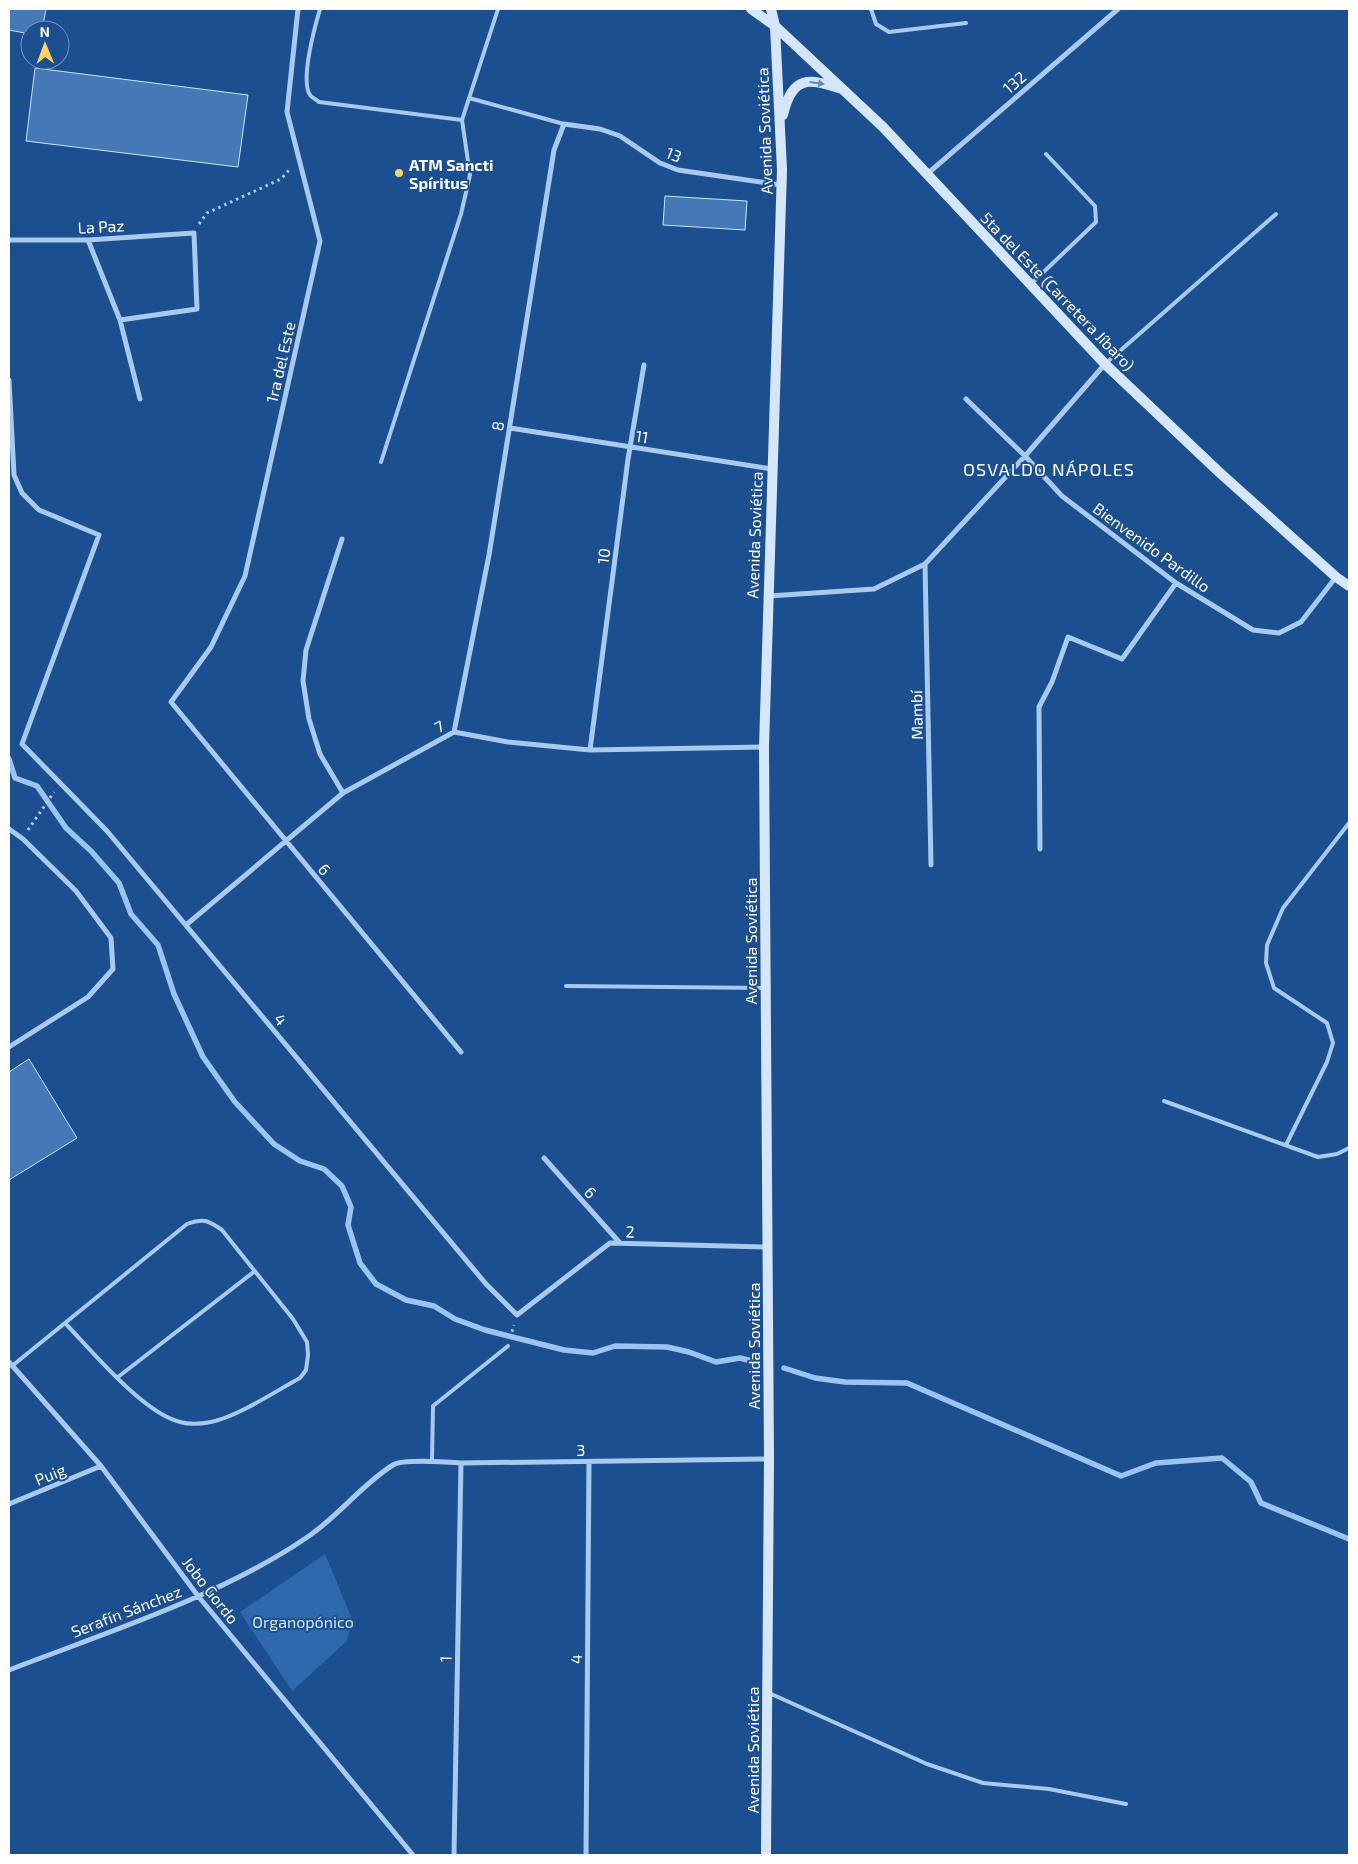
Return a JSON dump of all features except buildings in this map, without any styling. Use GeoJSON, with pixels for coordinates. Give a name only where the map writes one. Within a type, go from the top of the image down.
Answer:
{"type":"FeatureCollection","features":[{"type":"Feature","properties":{"kind":"street","name":"1ra del Este"},"geometry":{"type":"LineString","coordinates":[[171,702],[211,648],[245,576],[320,241],[287,112],[298,9]]}},
{"type":"Feature","properties":{"kind":"street","name":"5ta del Este (Carretera Jíbaro)"},"geometry":{"type":"LineString","coordinates":[[751,9],[775,26],[883,127],[1105,364],[1219,472],[1336,578],[1349,586]]}},
{"type":"Feature","properties":{"kind":"street","name":"Avenida Soviética"},"geometry":{"type":"LineString","coordinates":[[766,1855],[769,1459],[764,747],[767,596],[782,185],[781,125],[775,26],[771,9]]}},
{"type":"Feature","properties":{"kind":"street","name":"132"},"geometry":{"type":"LineString","coordinates":[[926,175],[1118,9]]}},
{"type":"Feature","properties":{"kind":"street"},"geometry":{"type":"LineString","coordinates":[[781,125],[792,89],[800,82],[813,81],[846,91]]}},
{"type":"Feature","properties":{"kind":"street","name":"13"},"geometry":{"type":"LineString","coordinates":[[564,124],[600,129],[620,136],[660,163],[678,170],[782,185]]}},
{"type":"Feature","properties":{"kind":"street","name":"8"},"geometry":{"type":"LineString","coordinates":[[454,732],[489,555],[554,150],[564,124]]}},
{"type":"Feature","properties":{"kind":"street"},"geometry":{"type":"LineString","coordinates":[[120,320],[197,309],[194,233]]}},
{"type":"Feature","properties":{"kind":"street","name":"La Paz"},"geometry":{"type":"LineString","coordinates":[[9,240],[88,240],[194,233]]}},
{"type":"Feature","properties":{"kind":"street"},"geometry":{"type":"LineString","coordinates":[[88,240],[120,320],[140,398]]}},
{"type":"Feature","properties":{"kind":"street"},"geometry":{"type":"LineString","coordinates":[[767,596],[874,589],[925,564],[1025,456],[1105,364]]}},
{"type":"Feature","properties":{"kind":"street","name":"10"},"geometry":{"type":"LineString","coordinates":[[590,750],[630,447],[644,365]]}},
{"type":"Feature","properties":{"kind":"street","name":"4"},"geometry":{"type":"LineString","coordinates":[[9,380],[14,475],[22,492],[39,510],[99,535],[22,744],[107,831],[486,1284],[517,1315]]}},
{"type":"Feature","properties":{"kind":"street","name":"Bienvenido Pardillo"},"geometry":{"type":"LineString","coordinates":[[966,399],[1025,456],[1062,496],[1176,583],[1254,630],[1278,633],[1301,622],[1336,578]]}},
{"type":"Feature","properties":{"kind":"street","name":"11"},"geometry":{"type":"LineString","coordinates":[[510,428],[772,469]]}},
{"type":"Feature","properties":{"kind":"street"},"geometry":{"type":"LineString","coordinates":[[342,539],[306,650],[303,681],[309,719],[320,754],[343,793]]}},
{"type":"Feature","properties":{"kind":"street","name":"Mambí"},"geometry":{"type":"LineString","coordinates":[[925,564],[931,865]]}},
{"type":"Feature","properties":{"kind":"street"},"geometry":{"type":"LineString","coordinates":[[1040,849],[1038,707],[1052,682],[1068,637],[1122,659],[1176,583]]}},
{"type":"Feature","properties":{"kind":"street","name":"6"},"geometry":{"type":"LineString","coordinates":[[171,702],[461,1052]]}},
{"type":"Feature","properties":{"kind":"street","name":"7"},"geometry":{"type":"LineString","coordinates":[[186,925],[284,840],[343,793],[454,732],[508,742],[590,750],[764,747]]}},
{"type":"Feature","properties":{"kind":"street"},"geometry":{"type":"LineString","coordinates":[[9,829],[23,839],[76,891],[111,938],[113,969],[88,997],[9,1047]]}},
{"type":"Feature","properties":{"kind":"street","name":"6"},"geometry":{"type":"LineString","coordinates":[[544,1158],[620,1243]]}},
{"type":"Feature","properties":{"kind":"street","name":"2"},"geometry":{"type":"LineString","coordinates":[[517,1315],[610,1243],[767,1247]]}},
{"type":"Feature","properties":{"kind":"street","name":"Jobo Gordo"},"geometry":{"type":"LineString","coordinates":[[10,1364],[101,1466],[198,1596],[413,1855]]}},
{"type":"Feature","properties":{"kind":"street","name":"3"},"geometry":{"type":"LineString","coordinates":[[394,1464],[432,1461],[460,1463],[769,1459]]}},
{"type":"Feature","properties":{"kind":"street","name":"4"},"geometry":{"type":"LineString","coordinates":[[586,1855],[589,1462]]}},
{"type":"Feature","properties":{"kind":"street","name":"1"},"geometry":{"type":"LineString","coordinates":[[454,1855],[460,1463]]}},
{"type":"Feature","properties":{"kind":"street","name":"Serafín Sánchez"},"geometry":{"type":"LineString","coordinates":[[9,1670],[198,1596],[260,1566],[307,1538],[394,1464]]}},
{"type":"Feature","properties":{"kind":"street","name":"Puig"},"geometry":{"type":"LineString","coordinates":[[9,1504],[101,1466]]}},
{"type":"Feature","properties":{"kind":"lane"},"geometry":{"type":"LineString","coordinates":[[320,9],[310,46],[307,82],[310,94],[320,102],[462,120]]}},
{"type":"Feature","properties":{"kind":"lane"},"geometry":{"type":"LineString","coordinates":[[381,462],[461,214],[470,174],[462,120],[498,9]]}},
{"type":"Feature","properties":{"kind":"lane"},"geometry":{"type":"LineString","coordinates":[[871,9],[876,24],[889,32],[966,23]]}},
{"type":"Feature","properties":{"kind":"lane"},"geometry":{"type":"LineString","coordinates":[[469,98],[564,124]]}},
{"type":"Feature","properties":{"kind":"lane"},"geometry":{"type":"LineString","coordinates":[[1030,284],[1096,222],[1095,206],[1046,154]]}},
{"type":"Feature","properties":{"kind":"lane"},"geometry":{"type":"LineString","coordinates":[[1105,364],[1276,214]]}},
{"type":"Feature","properties":{"kind":"lane"},"geometry":{"type":"LineString","coordinates":[[1286,1145],[1327,1062],[1333,1043],[1327,1023],[1274,988],[1266,963],[1267,945],[1283,908],[1349,823]]}},
{"type":"Feature","properties":{"kind":"lane"},"geometry":{"type":"LineString","coordinates":[[566,986],[765,988]]}},
{"type":"Feature","properties":{"kind":"lane"},"geometry":{"type":"LineString","coordinates":[[1164,1101],[1318,1158],[1337,1154],[1349,1148]]}},
{"type":"Feature","properties":{"kind":"lane"},"geometry":{"type":"LineString","coordinates":[[10,1364],[65,1323],[187,1224],[199,1220],[210,1222],[222,1230],[294,1319],[307,1342],[306,1370],[300,1378],[234,1414],[212,1422],[195,1424],[180,1422],[165,1416],[118,1377],[65,1323]]}},
{"type":"Feature","properties":{"kind":"lane"},"geometry":{"type":"LineString","coordinates":[[118,1377],[255,1271]]}},
{"type":"Feature","properties":{"kind":"lane"},"geometry":{"type":"LineString","coordinates":[[432,1461],[433,1406],[508,1346]]}},
{"type":"Feature","properties":{"kind":"lane"},"geometry":{"type":"LineString","coordinates":[[767,1692],[927,1764],[983,1783],[1049,1789],[1126,1804]]}},
{"type":"Feature","properties":{"kind":"path"},"geometry":{"type":"LineString","coordinates":[[194,233],[207,213],[281,179],[299,158]]}},
{"type":"Feature","properties":{"kind":"path"},"geometry":{"type":"LineString","coordinates":[[23,839],[59,783]]}},
{"type":"Feature","properties":{"kind":"path"},"geometry":{"type":"LineString","coordinates":[[508,1346],[517,1315]]}},
{"type":"Feature","properties":{"kind":"green space","name":"Organopónico"},"geometry":{"type":"Polygon","coordinates":[[[325,1554],[352,1619],[347,1641],[292,1691],[240,1612],[325,1554]]]}},
{"type":"Feature","properties":{"kind":"waterway"},"geometry":{"type":"LineString","coordinates":[[9,759],[15,778],[37,786],[66,828],[91,851],[119,883],[131,914],[158,945],[174,994],[203,1057],[235,1102],[274,1144],[300,1161],[324,1169],[342,1186],[351,1207],[348,1225],[360,1263],[376,1284],[406,1300],[434,1306],[455,1319],[485,1330],[564,1350],[593,1353],[615,1346],[667,1347],[689,1352],[716,1362],[740,1358],[752,1361]]}},
{"type":"Feature","properties":{"kind":"waterway"},"geometry":{"type":"LineString","coordinates":[[784,1368],[815,1378],[845,1382],[907,1383],[1121,1476],[1156,1463],[1222,1458],[1251,1482],[1261,1503],[1349,1539]]}},
{"type":"Feature","properties":{"kind":"place","name":"ATM Sancti Spíritus"},"geometry":{"type":"Point","coordinates":[399,173]}},
{"type":"Feature","properties":{"kind":"district","name":"OSVALDO NÁPOLES"},"geometry":{"type":"Point","coordinates":[1049,469]}}]}
